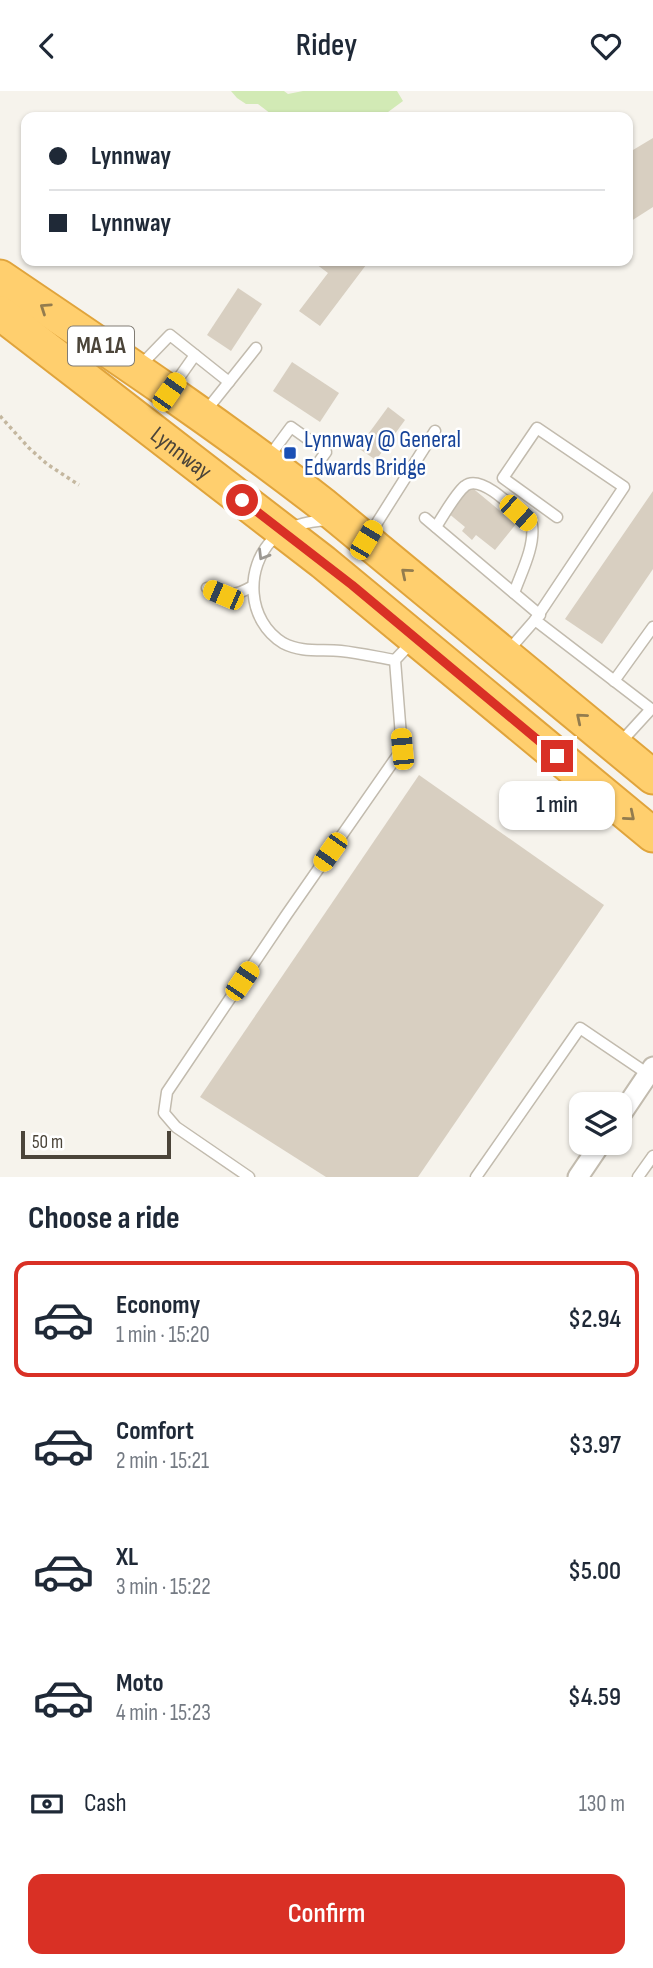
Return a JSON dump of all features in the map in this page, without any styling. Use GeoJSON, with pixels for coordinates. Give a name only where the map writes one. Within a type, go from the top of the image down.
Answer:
{"type":"FeatureCollection","features":[{"type":"Feature","properties":{"kind":"highway","name":"Lynnway"},"geometry":{"type":"LineString","coordinates":[[0,277],[267,461],[355,530],[653,776]]}},
{"type":"Feature","properties":{"kind":"highway","name":"Lynnway"},"geometry":{"type":"LineString","coordinates":[[0,313],[284,532],[405,650],[653,835]]}},
{"type":"Feature","properties":{"kind":"street"},"geometry":{"type":"LineString","coordinates":[[632,1098],[650,1071]]}},
{"type":"Feature","properties":{"kind":"street"},"geometry":{"type":"LineString","coordinates":[[578,1177],[593,1155]]}},
{"type":"Feature","properties":{"kind":"lane"},"geometry":{"type":"LineString","coordinates":[[136,369],[170,335],[229,382]]}},
{"type":"Feature","properties":{"kind":"lane"},"geometry":{"type":"LineString","coordinates":[[203,415],[256,348]]}},
{"type":"Feature","properties":{"kind":"lane"},"geometry":{"type":"LineString","coordinates":[[169,392],[195,355]]}},
{"type":"Feature","properties":{"kind":"lane"},"geometry":{"type":"LineString","coordinates":[[267,461],[291,427],[326,452],[300,487]]}},
{"type":"Feature","properties":{"kind":"lane"},"geometry":{"type":"LineString","coordinates":[[505,655],[538,617],[624,487],[537,428],[503,478],[557,517]]}},
{"type":"Feature","properties":{"kind":"lane"},"geometry":{"type":"LineString","coordinates":[[249,1177],[176,1127],[164,1113],[167,1092],[402,749],[405,650],[302,650],[284,643],[261,621],[254,599],[256,566],[275,538],[293,526],[306,522],[355,530],[435,431]]}},
{"type":"Feature","properties":{"kind":"lane"},"geometry":{"type":"LineString","coordinates":[[436,527],[466,485],[475,482],[489,487],[532,525],[533,534],[514,593]]}},
{"type":"Feature","properties":{"kind":"lane"},"geometry":{"type":"LineString","coordinates":[[425,518],[614,681],[652,708],[616,747]]}},
{"type":"Feature","properties":{"kind":"lane"},"geometry":{"type":"LineString","coordinates":[[207,588],[223,595],[239,594],[253,586]]}},
{"type":"Feature","properties":{"kind":"lane"},"geometry":{"type":"LineString","coordinates":[[614,681],[653,627]]}},
{"type":"Feature","properties":{"kind":"lane"},"geometry":{"type":"LineString","coordinates":[[475,1177],[580,1028],[650,1071]]}},
{"type":"Feature","properties":{"kind":"lane"},"geometry":{"type":"LineString","coordinates":[[638,1177],[653,1156]]}},
{"type":"Feature","properties":{"kind":"path"},"geometry":{"type":"LineString","coordinates":[[0,416],[47,464],[79,485]]}},
{"type":"Feature","properties":{"kind":"green space"},"geometry":{"type":"Polygon","coordinates":[[[231,91],[284,91],[288,94],[303,91],[397,91],[403,101],[388,112],[268,112],[258,104],[246,104],[231,91]]]}},
{"type":"Feature","properties":{"kind":"building"},"geometry":{"type":"Polygon","coordinates":[[[653,138],[653,207],[633,220],[633,150],[653,138]]]}},
{"type":"Feature","properties":{"kind":"building"},"geometry":{"type":"Polygon","coordinates":[[[319,266],[365,266],[320,326],[299,311],[328,273],[319,266]]]}},
{"type":"Feature","properties":{"kind":"building"},"geometry":{"type":"Polygon","coordinates":[[[238,288],[262,304],[231,351],[207,335],[238,288]]]}},
{"type":"Feature","properties":{"kind":"building"},"geometry":{"type":"Polygon","coordinates":[[[292,362],[339,393],[320,422],[273,391],[292,362]]]}},
{"type":"Feature","properties":{"kind":"building"},"geometry":{"type":"Polygon","coordinates":[[[388,407],[405,420],[376,460],[358,448],[388,407]]]}},
{"type":"Feature","properties":{"kind":"building"},"geometry":{"type":"Polygon","coordinates":[[[470,486],[516,524],[495,550],[476,535],[472,540],[462,531],[465,527],[448,513],[470,486]]]}},
{"type":"Feature","properties":{"kind":"building"},"geometry":{"type":"Polygon","coordinates":[[[653,491],[653,569],[602,644],[565,619],[653,491]]]}},
{"type":"Feature","properties":{"kind":"building"},"geometry":{"type":"Polygon","coordinates":[[[419,775],[604,905],[418,1177],[326,1177],[200,1097],[419,775]]]}},
{"type":"Feature","properties":{"kind":"place","name":"Lynnway @ General Edwards Bridge"},"geometry":{"type":"Point","coordinates":[290,453]}},
{"type":"Feature","properties":{"kind":"route"},"geometry":{"type":"LineString","coordinates":[[242,500],[352,585],[557,756]]}}]}
